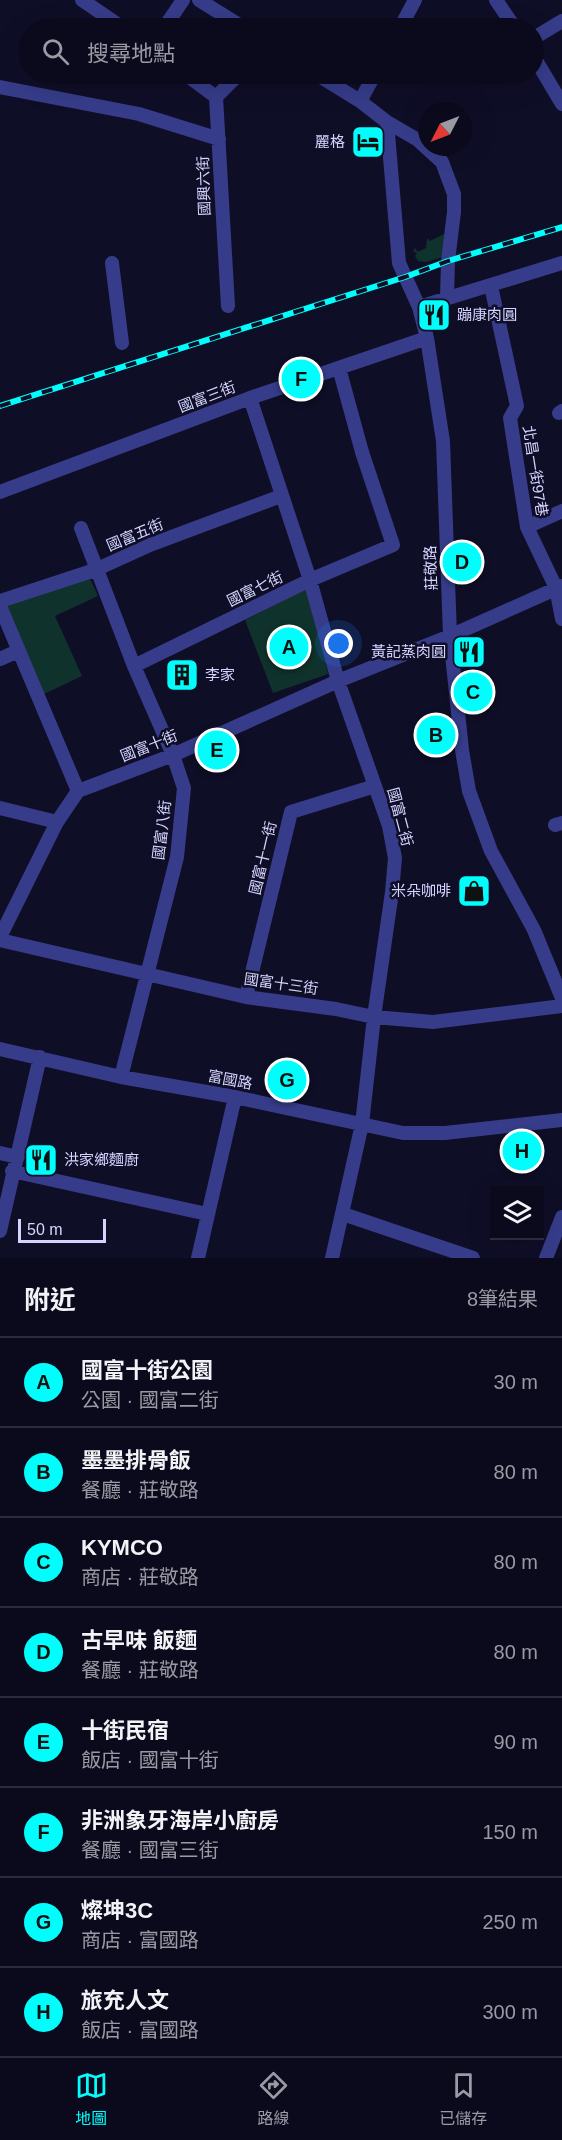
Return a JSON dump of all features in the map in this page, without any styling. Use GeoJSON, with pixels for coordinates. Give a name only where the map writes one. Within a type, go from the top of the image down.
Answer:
{"type":"FeatureCollection","features":[{"type":"Feature","properties":{"kind":"street"},"geometry":{"type":"LineString","coordinates":[[82,0],[108,18]]}},
{"type":"Feature","properties":{"kind":"street"},"geometry":{"type":"LineString","coordinates":[[171,18],[183,0]]}},
{"type":"Feature","properties":{"kind":"street"},"geometry":{"type":"LineString","coordinates":[[199,0],[228,18]]}},
{"type":"Feature","properties":{"kind":"street"},"geometry":{"type":"LineString","coordinates":[[405,18],[415,0]]}},
{"type":"Feature","properties":{"kind":"street"},"geometry":{"type":"LineString","coordinates":[[496,0],[508,18]]}},
{"type":"Feature","properties":{"kind":"street"},"geometry":{"type":"LineString","coordinates":[[544,32],[562,21]]}},
{"type":"Feature","properties":{"kind":"street"},"geometry":{"type":"LineString","coordinates":[[544,74],[562,104]]}},
{"type":"Feature","properties":{"kind":"street"},"geometry":{"type":"LineString","coordinates":[[198,84],[216,97],[229,84]]}},
{"type":"Feature","properties":{"kind":"street"},"geometry":{"type":"LineString","coordinates":[[332,84],[360,101],[387,122],[418,140],[442,162],[454,194],[447,298]]}},
{"type":"Feature","properties":{"kind":"street"},"geometry":{"type":"LineString","coordinates":[[360,101],[369,84]]}},
{"type":"Feature","properties":{"kind":"street"},"geometry":{"type":"LineString","coordinates":[[0,87],[140,114],[219,139]]}},
{"type":"Feature","properties":{"kind":"street","name":"國興六街"},"geometry":{"type":"LineString","coordinates":[[216,97],[228,306]]}},
{"type":"Feature","properties":{"kind":"street","name":"莊敬路"},"geometry":{"type":"LineString","coordinates":[[387,122],[399,262],[419,306],[427,338],[443,441],[450,636],[462,750],[469,791],[491,851],[534,930],[562,998]]}},
{"type":"Feature","properties":{"kind":"street"},"geometry":{"type":"LineString","coordinates":[[112,263],[122,343]]}},
{"type":"Feature","properties":{"kind":"street"},"geometry":{"type":"LineString","coordinates":[[419,306],[562,263]]}},
{"type":"Feature","properties":{"kind":"street","name":"北昌一街97巷"},"geometry":{"type":"LineString","coordinates":[[491,286],[517,406],[510,418],[527,526],[559,587],[562,619]]}},
{"type":"Feature","properties":{"kind":"street","name":"國富三街"},"geometry":{"type":"LineString","coordinates":[[0,492],[250,398],[427,338]]}},
{"type":"Feature","properties":{"kind":"street","name":"國富七街"},"geometry":{"type":"LineString","coordinates":[[134,666],[310,580],[393,545],[362,452],[339,368]]}},
{"type":"Feature","properties":{"kind":"street","name":"國富二街"},"geometry":{"type":"LineString","coordinates":[[250,398],[310,580],[338,681],[389,826],[394,858],[392,892],[374,1017],[362,1124],[332,1258]]}},
{"type":"Feature","properties":{"kind":"street","name":"國富五街"},"geometry":{"type":"LineString","coordinates":[[0,601],[95,570],[150,545],[281,496]]}},
{"type":"Feature","properties":{"kind":"street"},"geometry":{"type":"LineString","coordinates":[[527,526],[562,511]]}},
{"type":"Feature","properties":{"kind":"street","name":"國富八街"},"geometry":{"type":"LineString","coordinates":[[81,528],[95,570],[173,755],[184,788],[177,856],[121,1077]]}},
{"type":"Feature","properties":{"kind":"street","name":"國富十街"},"geometry":{"type":"LineString","coordinates":[[78,791],[173,755],[338,681],[450,636],[559,587]]}},
{"type":"Feature","properties":{"kind":"street"},"geometry":{"type":"LineString","coordinates":[[0,606],[78,791],[57,822],[0,938]]}},
{"type":"Feature","properties":{"kind":"street"},"geometry":{"type":"LineString","coordinates":[[0,659],[18,651]]}},
{"type":"Feature","properties":{"kind":"street","name":"國富十一街"},"geometry":{"type":"LineString","coordinates":[[246,997],[291,812],[375,786]]}},
{"type":"Feature","properties":{"kind":"street"},"geometry":{"type":"LineString","coordinates":[[0,808],[57,822]]}},
{"type":"Feature","properties":{"kind":"street","name":"國富十三街"},"geometry":{"type":"LineString","coordinates":[[0,938],[246,997],[336,1009],[374,1017],[433,1022],[562,1006]]}},
{"type":"Feature","properties":{"kind":"street","name":"富國路"},"geometry":{"type":"LineString","coordinates":[[0,1049],[121,1077],[235,1097],[403,1133],[445,1133],[562,1120]]}},
{"type":"Feature","properties":{"kind":"street"},"geometry":{"type":"LineString","coordinates":[[1,1224],[40,1057]]}},
{"type":"Feature","properties":{"kind":"street"},"geometry":{"type":"LineString","coordinates":[[198,1258],[235,1097]]}},
{"type":"Feature","properties":{"kind":"street"},"geometry":{"type":"LineString","coordinates":[[0,1153],[18,1157]]}},
{"type":"Feature","properties":{"kind":"street"},"geometry":{"type":"LineString","coordinates":[[12,1172],[207,1214]]}},
{"type":"Feature","properties":{"kind":"street"},"geometry":{"type":"LineString","coordinates":[[343,1214],[473,1258]]}},
{"type":"Feature","properties":{"kind":"street"},"geometry":{"type":"LineString","coordinates":[[546,1258],[562,1217]]}},
{"type":"Feature","properties":{"kind":"green space"},"geometry":{"type":"Polygon","coordinates":[[[446,233],[446,256],[426,262],[418,261],[415,256],[417,253],[413,251],[415,248],[418,252],[426,248],[427,238],[430,241],[446,233]]]}},
{"type":"Feature","properties":{"kind":"green space"},"geometry":{"type":"Polygon","coordinates":[[[87,572],[98,596],[55,616],[82,676],[42,695],[3,602],[87,572]]]}},
{"type":"Feature","properties":{"kind":"green space"},"geometry":{"type":"Polygon","coordinates":[[[308,588],[328,674],[273,693],[245,620],[308,588]]]}},
{"type":"Feature","properties":{"kind":"railway"},"geometry":{"type":"LineString","coordinates":[[0,406],[405,277],[448,261],[562,227]]}},
{"type":"Feature","properties":{"kind":"place","name":"麗格"},"geometry":{"type":"Point","coordinates":[368,142]}},
{"type":"Feature","properties":{"kind":"place","name":"蹦康肉圓"},"geometry":{"type":"Point","coordinates":[434,315]}},
{"type":"Feature","properties":{"kind":"place","name":"非洲象牙海岸小廚房"},"geometry":{"type":"Point","coordinates":[301,379]}},
{"type":"Feature","properties":{"kind":"place","name":"古早味 飯麵"},"geometry":{"type":"Point","coordinates":[462,562]}},
{"type":"Feature","properties":{"kind":"place","name":"國富十街公園"},"geometry":{"type":"Point","coordinates":[289,647]}},
{"type":"Feature","properties":{"kind":"place","name":"黃記蒸肉圓"},"geometry":{"type":"Point","coordinates":[469,652]}},
{"type":"Feature","properties":{"kind":"place","name":"李家"},"geometry":{"type":"Point","coordinates":[182,675]}},
{"type":"Feature","properties":{"kind":"place","name":"KYMCO"},"geometry":{"type":"Point","coordinates":[473,692]}},
{"type":"Feature","properties":{"kind":"place","name":"墨墨排骨飯"},"geometry":{"type":"Point","coordinates":[436,735]}},
{"type":"Feature","properties":{"kind":"place","name":"十街民宿"},"geometry":{"type":"Point","coordinates":[217,750]}},
{"type":"Feature","properties":{"kind":"place","name":"米朵咖啡"},"geometry":{"type":"Point","coordinates":[474,891]}},
{"type":"Feature","properties":{"kind":"place","name":"燦坤3C"},"geometry":{"type":"Point","coordinates":[287,1080]}},
{"type":"Feature","properties":{"kind":"place","name":"旅充人文"},"geometry":{"type":"Point","coordinates":[522,1151]}},
{"type":"Feature","properties":{"kind":"place","name":"洪家鄉麵廚"},"geometry":{"type":"Point","coordinates":[41,1160]}}]}
